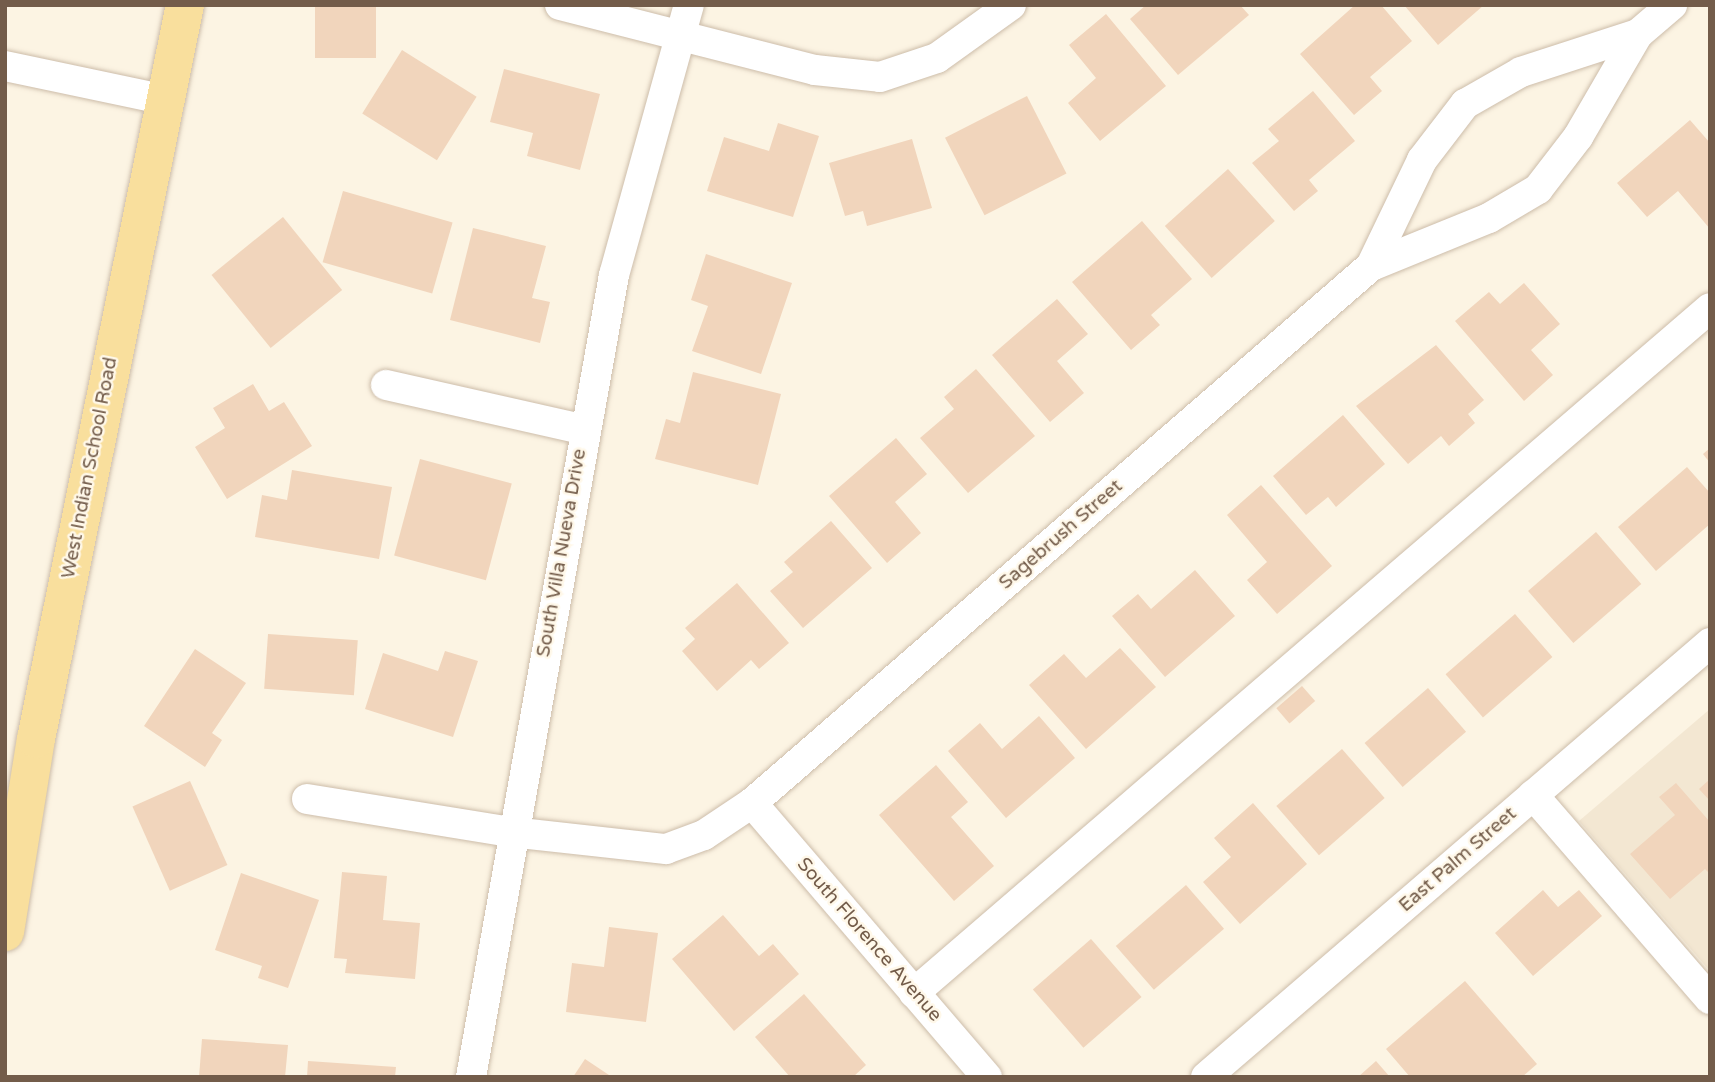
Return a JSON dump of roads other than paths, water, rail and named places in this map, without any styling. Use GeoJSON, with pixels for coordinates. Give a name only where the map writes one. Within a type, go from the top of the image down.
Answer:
{"type":"FeatureCollection","features":[{"type":"Feature","properties":{"kind":"main road","name":"West Indian School Road"},"geometry":{"type":"LineString","coordinates":[[5,932],[36,739],[161,99],[185,5]]}},
{"type":"Feature","properties":{"kind":"street"},"geometry":{"type":"LineString","coordinates":[[560,5],[815,69],[880,77],[937,58],[1011,5]]}},
{"type":"Feature","properties":{"kind":"street","name":"South Villa Nueva Drive"},"geometry":{"type":"LineString","coordinates":[[471,1077],[510,832],[614,275],[689,5]]}},
{"type":"Feature","properties":{"kind":"street","name":"Sagebrush Street"},"geometry":{"type":"LineString","coordinates":[[307,799],[510,832],[666,849],[752,803],[1371,266],[1489,218],[1538,189],[1578,137],[1638,34],[1672,5]]}},
{"type":"Feature","properties":{"kind":"street","name":"Sagebrush Street"},"geometry":{"type":"LineString","coordinates":[[1371,266],[1422,160],[1465,104],[1521,72],[1638,34]]}},
{"type":"Feature","properties":{"kind":"street"},"geometry":{"type":"LineString","coordinates":[[5,66],[161,99]]}},
{"type":"Feature","properties":{"kind":"street"},"geometry":{"type":"LineString","coordinates":[[914,993],[1710,308]]}},
{"type":"Feature","properties":{"kind":"street"},"geometry":{"type":"LineString","coordinates":[[386,385],[585,430]]}},
{"type":"Feature","properties":{"kind":"street","name":"East Palm Street"},"geometry":{"type":"LineString","coordinates":[[1206,1077],[1710,643]]}},
{"type":"Feature","properties":{"kind":"street"},"geometry":{"type":"LineString","coordinates":[[1533,795],[1706,988]]}},
{"type":"Feature","properties":{"kind":"street","name":"South Florence Avenue"},"geometry":{"type":"LineString","coordinates":[[752,803],[987,1077]]}}]}
